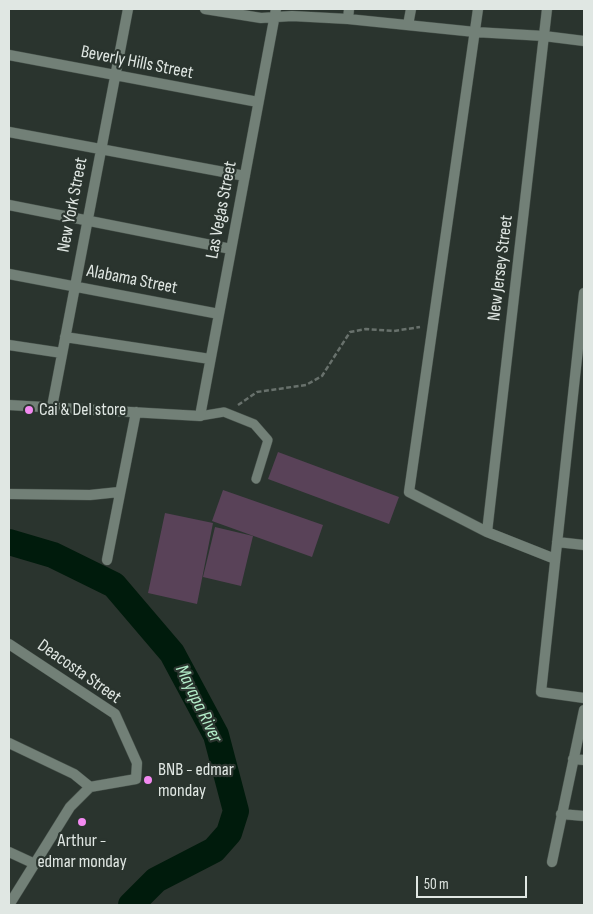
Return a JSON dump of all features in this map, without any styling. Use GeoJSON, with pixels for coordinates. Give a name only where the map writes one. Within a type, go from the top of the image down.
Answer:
{"type":"FeatureCollection","features":[{"type":"Feature","properties":{"kind":"street","name":"New York Street"},"geometry":{"type":"LineString","coordinates":[[52,406],[128,9]]}},
{"type":"Feature","properties":{"kind":"street"},"geometry":{"type":"LineString","coordinates":[[205,9],[261,18],[276,13],[292,16],[348,14],[408,25],[475,32],[544,36],[584,42]]}},
{"type":"Feature","properties":{"kind":"street"},"geometry":{"type":"LineString","coordinates":[[408,25],[411,9]]}},
{"type":"Feature","properties":{"kind":"street"},"geometry":{"type":"LineString","coordinates":[[478,9],[409,492],[487,532],[555,559]]}},
{"type":"Feature","properties":{"kind":"street","name":"New Jersey Street"},"geometry":{"type":"LineString","coordinates":[[487,532],[547,9]]}},
{"type":"Feature","properties":{"kind":"street","name":"Las Vegas Street"},"geometry":{"type":"LineString","coordinates":[[200,416],[276,13]]}},
{"type":"Feature","properties":{"kind":"street","name":"Beverly Hills Street"},"geometry":{"type":"LineString","coordinates":[[9,55],[258,102]]}},
{"type":"Feature","properties":{"kind":"street"},"geometry":{"type":"LineString","coordinates":[[9,132],[245,176]]}},
{"type":"Feature","properties":{"kind":"street"},"geometry":{"type":"LineString","coordinates":[[9,205],[231,249]]}},
{"type":"Feature","properties":{"kind":"street","name":"Alabama Street"},"geometry":{"type":"LineString","coordinates":[[9,274],[219,314]]}},
{"type":"Feature","properties":{"kind":"street"},"geometry":{"type":"LineString","coordinates":[[584,293],[580,377],[555,559],[541,692],[584,698]]}},
{"type":"Feature","properties":{"kind":"street"},"geometry":{"type":"LineString","coordinates":[[65,337],[210,359]]}},
{"type":"Feature","properties":{"kind":"street"},"geometry":{"type":"LineString","coordinates":[[9,345],[62,354]]}},
{"type":"Feature","properties":{"kind":"street"},"geometry":{"type":"LineString","coordinates":[[9,405],[200,416]]}},
{"type":"Feature","properties":{"kind":"street"},"geometry":{"type":"LineString","coordinates":[[107,560],[136,412]]}},
{"type":"Feature","properties":{"kind":"street"},"geometry":{"type":"LineString","coordinates":[[9,494],[90,495],[120,492]]}},
{"type":"Feature","properties":{"kind":"street"},"geometry":{"type":"LineString","coordinates":[[558,542],[584,545]]}},
{"type":"Feature","properties":{"kind":"street","name":"Deacosta Street"},"geometry":{"type":"LineString","coordinates":[[9,644],[115,714],[137,763],[136,779],[90,787]]}},
{"type":"Feature","properties":{"kind":"street"},"geometry":{"type":"LineString","coordinates":[[552,862],[584,710]]}},
{"type":"Feature","properties":{"kind":"street"},"geometry":{"type":"LineString","coordinates":[[9,743],[74,774],[90,787],[70,807],[9,905]]}},
{"type":"Feature","properties":{"kind":"street"},"geometry":{"type":"LineString","coordinates":[[573,758],[584,760]]}},
{"type":"Feature","properties":{"kind":"street"},"geometry":{"type":"LineString","coordinates":[[561,814],[584,816]]}},
{"type":"Feature","properties":{"kind":"street"},"geometry":{"type":"LineString","coordinates":[[9,852],[35,864]]}},
{"type":"Feature","properties":{"kind":"lane"},"geometry":{"type":"LineString","coordinates":[[200,416],[224,412],[254,424],[268,440],[256,479]]}},
{"type":"Feature","properties":{"kind":"path"},"geometry":{"type":"LineString","coordinates":[[224,412],[234,409],[257,392],[306,385],[322,376],[350,332],[366,329],[394,331],[434,324]]}},
{"type":"Feature","properties":{"kind":"building"},"geometry":{"type":"Polygon","coordinates":[[[278,452],[399,497],[389,524],[268,479],[278,452]]]}},
{"type":"Feature","properties":{"kind":"building"},"geometry":{"type":"Polygon","coordinates":[[[223,490],[323,525],[312,557],[212,521],[223,490]]]}},
{"type":"Feature","properties":{"kind":"building"},"geometry":{"type":"Polygon","coordinates":[[[165,513],[213,523],[197,604],[148,593],[165,513]]]}},
{"type":"Feature","properties":{"kind":"building"},"geometry":{"type":"Polygon","coordinates":[[[215,527],[253,536],[241,586],[203,577],[215,527]]]}},
{"type":"Feature","properties":{"kind":"waterway","name":"Mayapa River"},"geometry":{"type":"LineString","coordinates":[[9,542],[53,555],[114,585],[172,653],[216,735],[236,811],[229,833],[214,850],[156,880],[131,905]]}},
{"type":"Feature","properties":{"kind":"place","name":"Cai & Del store"},"geometry":{"type":"Point","coordinates":[29,410]}},
{"type":"Feature","properties":{"kind":"place","name":"BNB - edmar monday"},"geometry":{"type":"Point","coordinates":[148,780]}},
{"type":"Feature","properties":{"kind":"place","name":"Arthur - edmar monday"},"geometry":{"type":"Point","coordinates":[82,822]}}]}
